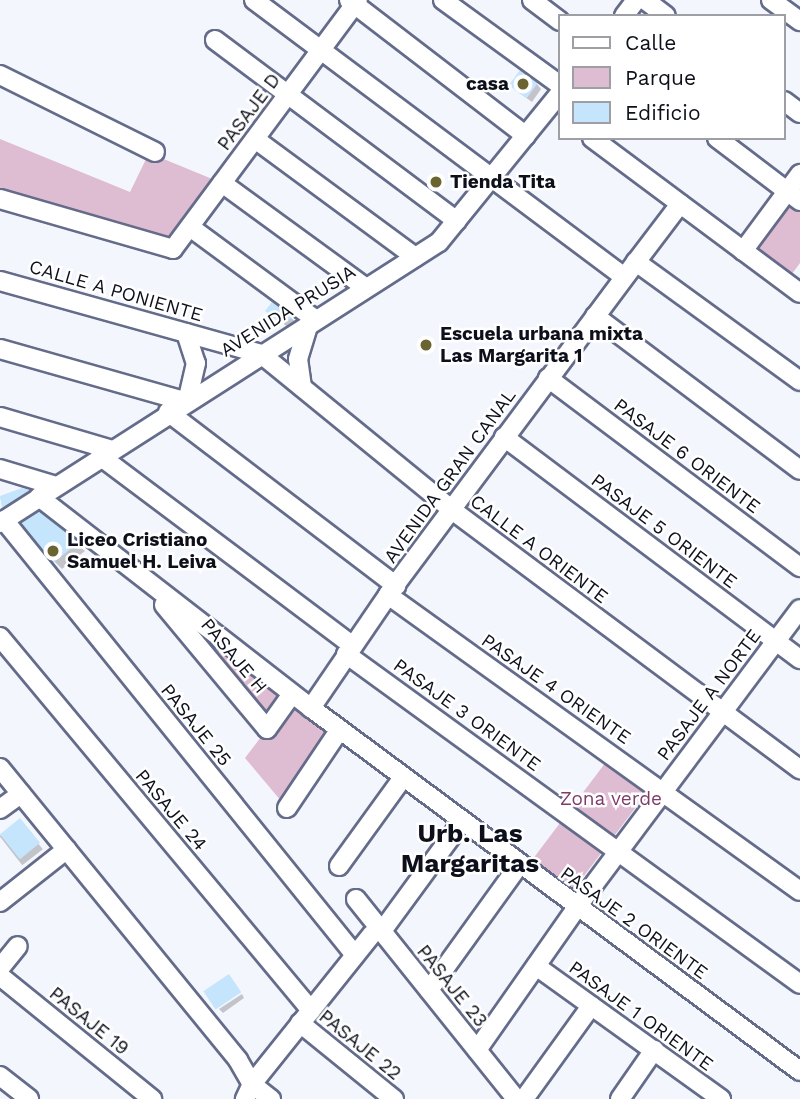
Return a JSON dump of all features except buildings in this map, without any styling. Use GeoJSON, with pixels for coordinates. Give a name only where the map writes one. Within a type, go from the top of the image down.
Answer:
{"type":"FeatureCollection","features":[{"type":"Feature","properties":{"kind":"street"},"geometry":{"type":"LineString","coordinates":[[254,0],[624,277]]}},
{"type":"Feature","properties":{"kind":"street"},"geometry":{"type":"LineString","coordinates":[[443,0],[558,84]]}},
{"type":"Feature","properties":{"kind":"street"},"geometry":{"type":"LineString","coordinates":[[532,0],[558,20]]}},
{"type":"Feature","properties":{"kind":"street"},"geometry":{"type":"LineString","coordinates":[[771,0],[800,21]]}},
{"type":"Feature","properties":{"kind":"street"},"geometry":{"type":"LineString","coordinates":[[354,2],[526,136]]}},
{"type":"Feature","properties":{"kind":"street","name":"PASAJE D"},"geometry":{"type":"LineString","coordinates":[[0,199],[173,249],[354,2]]}},
{"type":"Feature","properties":{"kind":"street"},"geometry":{"type":"LineString","coordinates":[[634,4],[661,14]]}},
{"type":"Feature","properties":{"kind":"street"},"geometry":{"type":"LineString","coordinates":[[215,40],[457,221]]}},
{"type":"Feature","properties":{"kind":"street"},"geometry":{"type":"LineString","coordinates":[[0,75],[155,152]]}},
{"type":"Feature","properties":{"kind":"street","name":"AVENIDA PRUSIA"},"geometry":{"type":"LineString","coordinates":[[2,522],[186,400],[439,242],[494,179],[526,136],[557,105]]}},
{"type":"Feature","properties":{"kind":"street"},"geometry":{"type":"LineString","coordinates":[[255,139],[415,257]]}},
{"type":"Feature","properties":{"kind":"street"},"geometry":{"type":"LineString","coordinates":[[595,140],[800,293]]}},
{"type":"Feature","properties":{"kind":"street"},"geometry":{"type":"LineString","coordinates":[[720,140],[794,196]]}},
{"type":"Feature","properties":{"kind":"street"},"geometry":{"type":"LineString","coordinates":[[743,251],[794,196],[800,174]]}},
{"type":"Feature","properties":{"kind":"street"},"geometry":{"type":"LineString","coordinates":[[222,183],[366,288]]}},
{"type":"Feature","properties":{"kind":"street","name":"AVENIDA GRAN CANAL"},"geometry":{"type":"LineString","coordinates":[[314,703],[349,649],[504,437],[680,204]]}},
{"type":"Feature","properties":{"kind":"street"},"geometry":{"type":"LineString","coordinates":[[190,227],[312,321],[298,359],[302,387]]}},
{"type":"Feature","properties":{"kind":"street"},"geometry":{"type":"LineString","coordinates":[[636,262],[800,381]]}},
{"type":"Feature","properties":{"kind":"street","name":"CALLE A PONIENTE"},"geometry":{"type":"LineString","coordinates":[[0,281],[261,354]]}},
{"type":"Feature","properties":{"kind":"street"},"geometry":{"type":"LineString","coordinates":[[595,316],[800,470]]}},
{"type":"Feature","properties":{"kind":"street"},"geometry":{"type":"LineString","coordinates":[[0,349],[186,400],[196,363],[186,333]]}},
{"type":"Feature","properties":{"kind":"street","name":"CALLE A ORIENTE"},"geometry":{"type":"LineString","coordinates":[[261,354],[452,510],[800,769]]}},
{"type":"Feature","properties":{"kind":"street","name":"PASAJE 6 ORIENTE"},"geometry":{"type":"LineString","coordinates":[[548,378],[800,567]]}},
{"type":"Feature","properties":{"kind":"street","name":"PASAJE 4 ORIENTE"},"geometry":{"type":"LineString","coordinates":[[168,412],[392,591],[800,891]]}},
{"type":"Feature","properties":{"kind":"street"},"geometry":{"type":"LineString","coordinates":[[0,417],[104,453]]}},
{"type":"Feature","properties":{"kind":"street","name":"PASAJE 5 ORIENTE"},"geometry":{"type":"LineString","coordinates":[[504,437],[800,659]]}},
{"type":"Feature","properties":{"kind":"street","name":"PASAJE 3 ORIENTE"},"geometry":{"type":"LineString","coordinates":[[104,453],[349,649],[800,984]]}},
{"type":"Feature","properties":{"kind":"street"},"geometry":{"type":"LineString","coordinates":[[0,469],[56,485]]}},
{"type":"Feature","properties":{"kind":"street","name":"PASAJE 2 ORIENTE"},"geometry":{"type":"LineString","coordinates":[[39,497],[292,694],[314,703],[338,732],[800,1071]]}},
{"type":"Feature","properties":{"kind":"street","name":"PASAJE 25"},"geometry":{"type":"LineString","coordinates":[[2,522],[355,955]]}},
{"type":"Feature","properties":{"kind":"street","name":"PASAJE H"},"geometry":{"type":"LineString","coordinates":[[142,578],[267,729],[292,694]]}},
{"type":"Feature","properties":{"kind":"street","name":"PASAJE A NORTE"},"geometry":{"type":"LineString","coordinates":[[477,1050],[577,907],[800,608]]}},
{"type":"Feature","properties":{"kind":"street","name":"PASAJE 24"},"geometry":{"type":"LineString","coordinates":[[0,637],[305,1017]]}},
{"type":"Feature","properties":{"kind":"street"},"geometry":{"type":"LineString","coordinates":[[287,808],[338,732]]}},
{"type":"Feature","properties":{"kind":"street"},"geometry":{"type":"LineString","coordinates":[[0,768],[238,1060],[248,1091]]}},
{"type":"Feature","properties":{"kind":"street"},"geometry":{"type":"LineString","coordinates":[[339,866],[402,779]]}},
{"type":"Feature","properties":{"kind":"street"},"geometry":{"type":"LineString","coordinates":[[0,809],[21,794]]}},
{"type":"Feature","properties":{"kind":"street"},"geometry":{"type":"LineString","coordinates":[[248,1091],[355,955],[377,933],[461,823]]}},
{"type":"Feature","properties":{"kind":"street"},"geometry":{"type":"LineString","coordinates":[[0,902],[67,849]]}},
{"type":"Feature","properties":{"kind":"street"},"geometry":{"type":"LineString","coordinates":[[429,990],[519,865]]}},
{"type":"Feature","properties":{"kind":"street","name":"PASAJE 23"},"geometry":{"type":"LineString","coordinates":[[356,898],[377,933],[429,990],[516,1099]]}},
{"type":"Feature","properties":{"kind":"street"},"geometry":{"type":"LineString","coordinates":[[0,968],[19,946]]}},
{"type":"Feature","properties":{"kind":"street","name":"PASAJE 1 ORIENTE"},"geometry":{"type":"LineString","coordinates":[[536,966],[713,1097]]}},
{"type":"Feature","properties":{"kind":"street","name":"PASAJE 19"},"geometry":{"type":"LineString","coordinates":[[0,976],[152,1099]]}},
{"type":"Feature","properties":{"kind":"street"},"geometry":{"type":"LineString","coordinates":[[524,1099],[591,1006]]}},
{"type":"Feature","properties":{"kind":"street","name":"PASAJE 22"},"geometry":{"type":"LineString","coordinates":[[305,1017],[394,1099]]}},
{"type":"Feature","properties":{"kind":"street"},"geometry":{"type":"LineString","coordinates":[[620,1099],[654,1051]]}},
{"type":"Feature","properties":{"kind":"street"},"geometry":{"type":"LineString","coordinates":[[0,1076],[29,1099]]}},
{"type":"Feature","properties":{"kind":"street"},"geometry":{"type":"LineString","coordinates":[[248,1091],[271,1099]]}},
{"type":"Feature","properties":{"kind":"green space"},"geometry":{"type":"Polygon","coordinates":[[[0,139],[130,192],[149,153],[222,183],[173,249],[0,199],[0,139]]]}},
{"type":"Feature","properties":{"kind":"green space"},"geometry":{"type":"Polygon","coordinates":[[[800,174],[800,263],[786,282],[743,251],[800,174]]]}},
{"type":"Feature","properties":{"kind":"green space"},"geometry":{"type":"Polygon","coordinates":[[[142,578],[338,732],[287,808],[245,758],[267,729],[142,578]]]}},
{"type":"Feature","properties":{"kind":"green space","name":"Zona verde"},"geometry":{"type":"Polygon","coordinates":[[[612,754],[653,785],[565,900],[525,870],[612,754]]]}},
{"type":"Feature","properties":{"kind":"place","name":"casa"},"geometry":{"type":"Point","coordinates":[523,84]}},
{"type":"Feature","properties":{"kind":"place","name":"Tienda Tita"},"geometry":{"type":"Point","coordinates":[436,182]}},
{"type":"Feature","properties":{"kind":"place","name":"Escuela urbana mixta Las Margarita 1"},"geometry":{"type":"Point","coordinates":[426,345]}},
{"type":"Feature","properties":{"kind":"place","name":"Liceo Cristiano Samuel H. Leiva"},"geometry":{"type":"Point","coordinates":[53,551]}},
{"type":"Feature","properties":{"kind":"district","name":"Urb. Las Margaritas"},"geometry":{"type":"Point","coordinates":[470,849]}}]}
